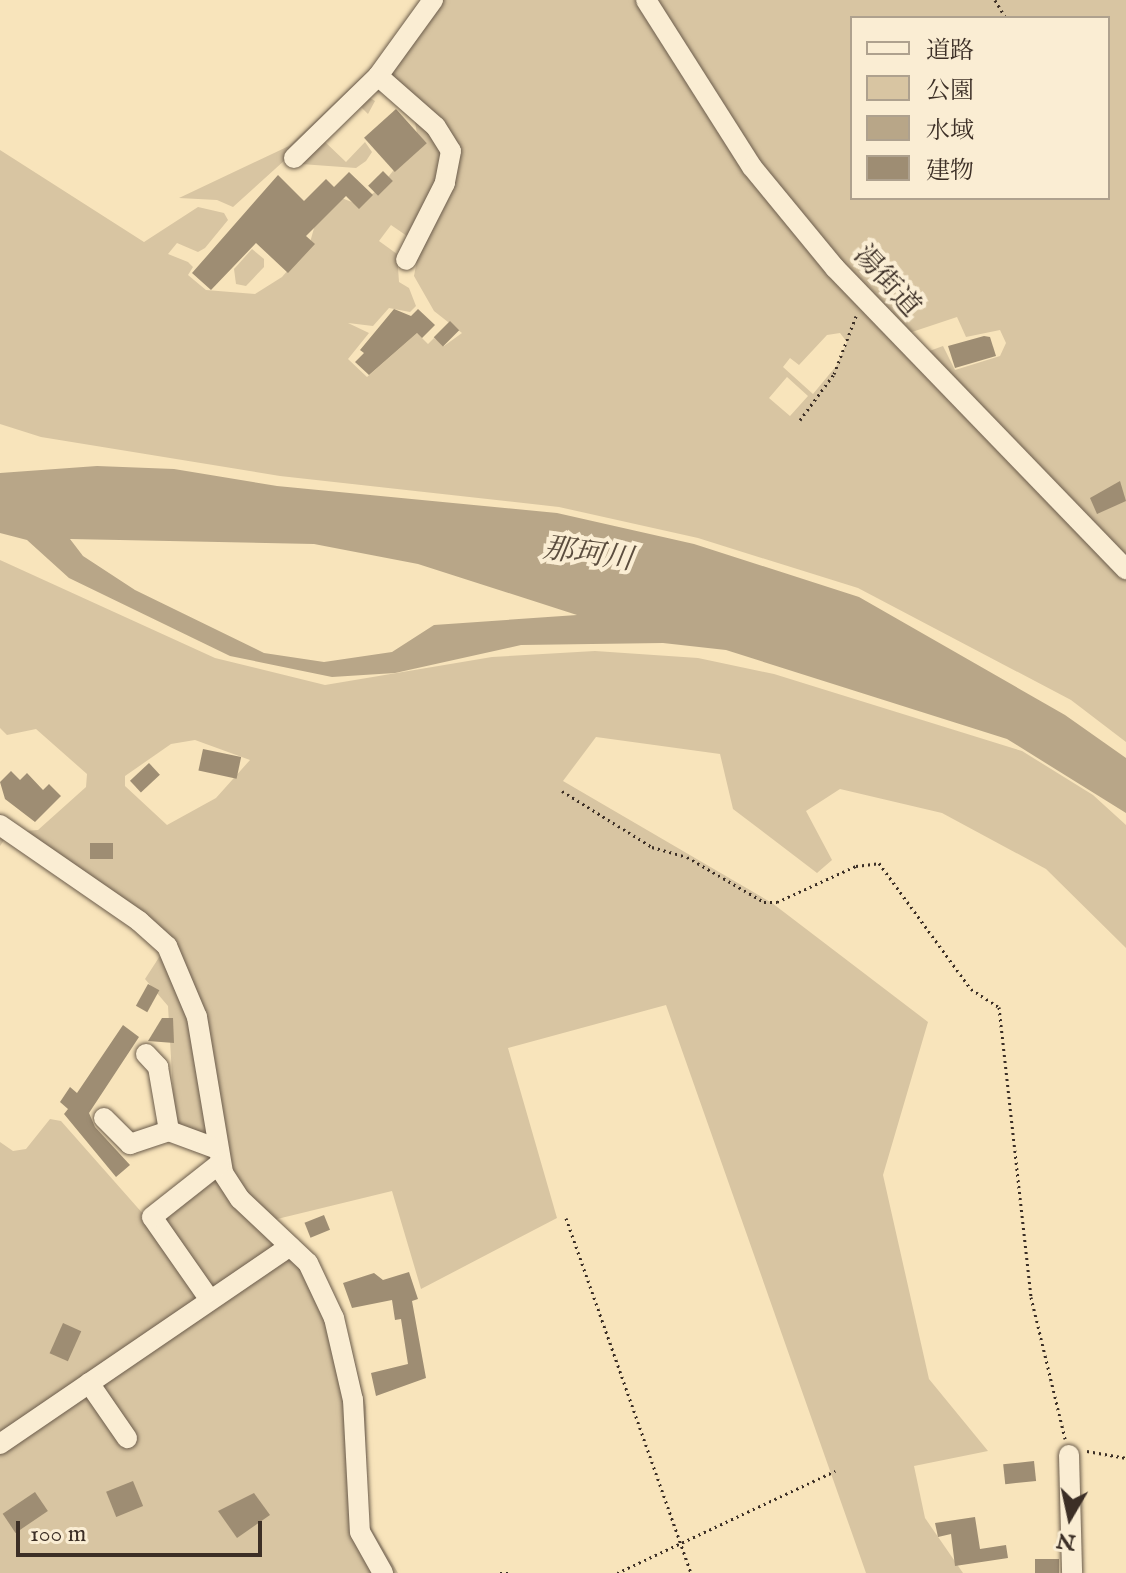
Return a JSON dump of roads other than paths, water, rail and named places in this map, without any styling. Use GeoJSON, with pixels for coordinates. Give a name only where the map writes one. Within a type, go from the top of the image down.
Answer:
{"type":"FeatureCollection","features":[{"type":"Feature","properties":{"kind":"street"},"geometry":{"type":"LineString","coordinates":[[294,158],[378,76],[433,0]]}},
{"type":"Feature","properties":{"kind":"street","name":"湯街道"},"geometry":{"type":"LineString","coordinates":[[646,0],[758,176],[868,304],[1126,569]]}},
{"type":"Feature","properties":{"kind":"street"},"geometry":{"type":"LineString","coordinates":[[378,76],[436,127],[451,151],[445,183],[406,260]]}},
{"type":"Feature","properties":{"kind":"street"},"geometry":{"type":"LineString","coordinates":[[0,825],[139,921],[167,946],[197,1017],[217,1156],[240,1199],[290,1246],[320,1282],[347,1366],[358,1519],[383,1573]]}},
{"type":"Feature","properties":{"kind":"street"},"geometry":{"type":"LineString","coordinates":[[146,1054],[158,1067],[169,1131]]}},
{"type":"Feature","properties":{"kind":"street"},"geometry":{"type":"LineString","coordinates":[[104,1118],[130,1144],[169,1131],[217,1156]]}},
{"type":"Feature","properties":{"kind":"street"},"geometry":{"type":"LineString","coordinates":[[210,1300],[152,1217],[217,1156]]}},
{"type":"Feature","properties":{"kind":"street"},"geometry":{"type":"LineString","coordinates":[[0,1444],[290,1246]]}},
{"type":"Feature","properties":{"kind":"street"},"geometry":{"type":"LineString","coordinates":[[89,1383],[127,1438]]}},
{"type":"Feature","properties":{"kind":"street"},"geometry":{"type":"LineString","coordinates":[[1068,1451],[1072,1573]]}},
{"type":"Feature","properties":{"kind":"water","name":"那珂川"},"geometry":{"type":"Polygon","coordinates":[[[97,466],[174,469],[277,486],[557,513],[694,544],[859,597],[1065,715],[1126,758],[1126,813],[1007,739],[726,650],[663,643],[521,645],[395,673],[332,677],[230,656],[69,578],[27,540],[0,533],[0,473],[97,466]],[[70,539],[83,556],[135,590],[264,653],[324,662],[392,652],[434,625],[577,615],[418,564],[314,544],[70,539]]]}}]}
